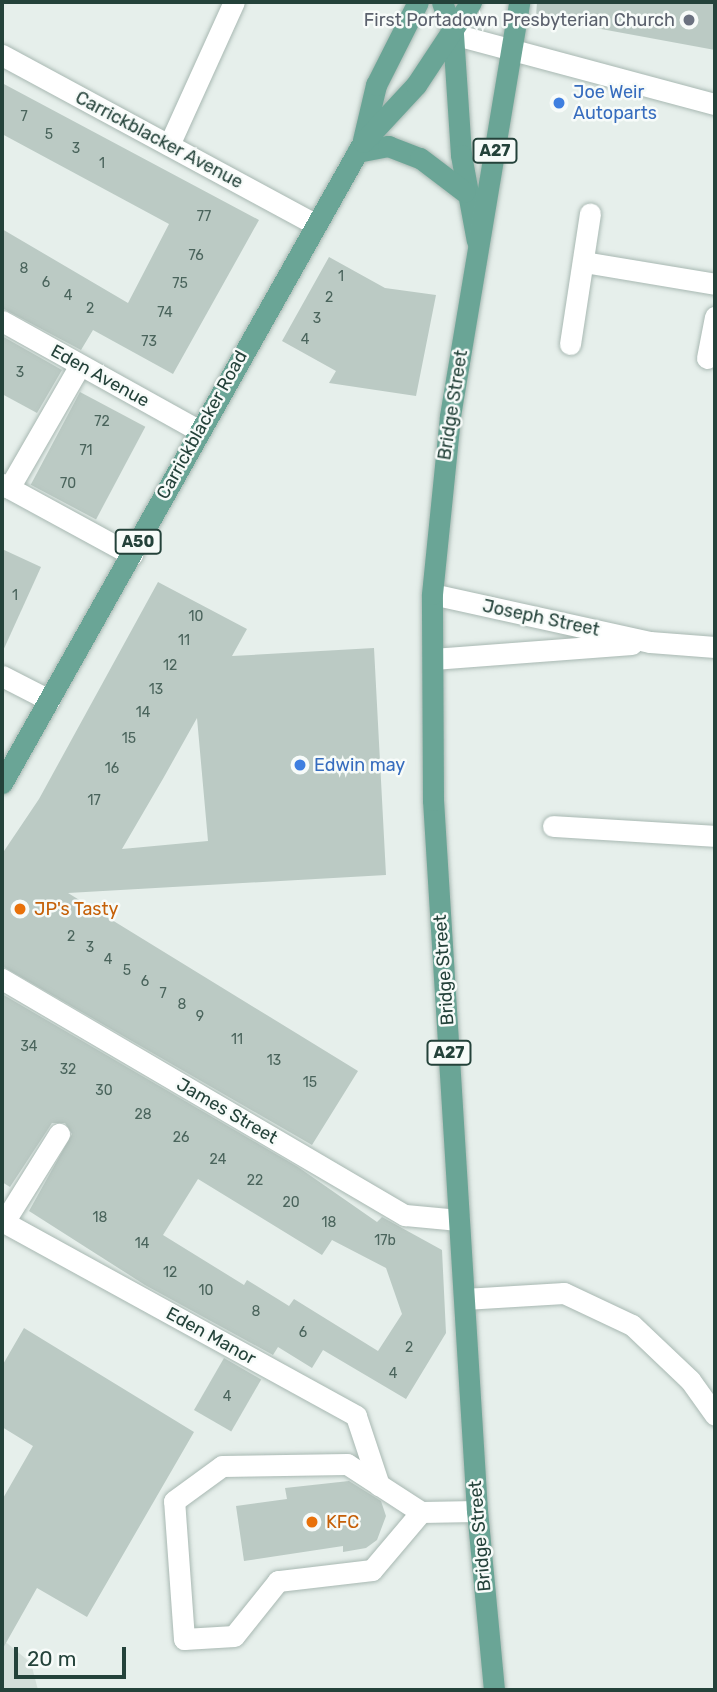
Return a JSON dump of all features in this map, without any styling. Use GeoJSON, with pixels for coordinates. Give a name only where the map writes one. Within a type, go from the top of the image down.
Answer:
{"type":"FeatureCollection","features":[{"type":"Feature","properties":{"kind":"main road","name":"Carrickblacker Road"},"geometry":{"type":"LineString","coordinates":[[360,147],[376,85],[418,2]]}},
{"type":"Feature","properties":{"kind":"main road","name":"Bridge Street"},"geometry":{"type":"LineString","coordinates":[[442,2],[453,34],[465,192],[479,252]]}},
{"type":"Feature","properties":{"kind":"main road"},"geometry":{"type":"LineString","coordinates":[[453,34],[471,2]]}},
{"type":"Feature","properties":{"kind":"main road","name":"Bridge Street"},"geometry":{"type":"LineString","coordinates":[[494,1690],[477,1511],[433,800],[432,594],[450,416],[519,2]]}},
{"type":"Feature","properties":{"kind":"main road","name":"Carrickblacker Road"},"geometry":{"type":"LineString","coordinates":[[2,783],[132,555],[198,430],[360,147],[416,85],[453,34]]}},
{"type":"Feature","properties":{"kind":"main road"},"geometry":{"type":"LineString","coordinates":[[360,147],[388,146],[420,158],[465,192]]}},
{"type":"Feature","properties":{"kind":"street"},"geometry":{"type":"LineString","coordinates":[[169,145],[234,2]]}},
{"type":"Feature","properties":{"kind":"street"},"geometry":{"type":"LineString","coordinates":[[453,34],[715,104]]}},
{"type":"Feature","properties":{"kind":"street","name":"Carrickblacker Avenue"},"geometry":{"type":"LineString","coordinates":[[2,55],[315,224]]}},
{"type":"Feature","properties":{"kind":"street"},"geometry":{"type":"LineString","coordinates":[[570,344],[590,214]]}},
{"type":"Feature","properties":{"kind":"street"},"geometry":{"type":"LineString","coordinates":[[584,262],[715,284]]}},
{"type":"Feature","properties":{"kind":"street"},"geometry":{"type":"LineString","coordinates":[[707,358],[715,317]]}},
{"type":"Feature","properties":{"kind":"street","name":"Eden Avenue"},"geometry":{"type":"LineString","coordinates":[[2,321],[198,430]]}},
{"type":"Feature","properties":{"kind":"street"},"geometry":{"type":"LineString","coordinates":[[80,365],[6,486],[132,555]]}},
{"type":"Feature","properties":{"kind":"street","name":"Joseph Street"},"geometry":{"type":"LineString","coordinates":[[432,594],[650,642],[715,647]]}},
{"type":"Feature","properties":{"kind":"street","name":"Joseph Street"},"geometry":{"type":"LineString","coordinates":[[433,659],[650,642]]}},
{"type":"Feature","properties":{"kind":"street"},"geometry":{"type":"LineString","coordinates":[[2,676],[49,700]]}},
{"type":"Feature","properties":{"kind":"street"},"geometry":{"type":"LineString","coordinates":[[553,826],[715,836]]}},
{"type":"Feature","properties":{"kind":"street","name":"James Street"},"geometry":{"type":"LineString","coordinates":[[2,979],[405,1215],[459,1220]]}},
{"type":"Feature","properties":{"kind":"street"},"geometry":{"type":"LineString","coordinates":[[3,1221],[59,1134]]}},
{"type":"Feature","properties":{"kind":"street","name":"Eden Manor"},"geometry":{"type":"LineString","coordinates":[[3,1221],[356,1416],[379,1485]]}},
{"type":"Feature","properties":{"kind":"street"},"geometry":{"type":"LineString","coordinates":[[464,1299],[564,1293],[632,1325],[690,1380],[715,1415]]}},
{"type":"Feature","properties":{"kind":"street"},"geometry":{"type":"LineString","coordinates":[[421,1512],[372,1570],[278,1581],[233,1636],[184,1639],[174,1501],[222,1466],[347,1464],[421,1512],[477,1511]]}},
{"type":"Feature","properties":{"kind":"shaded area"},"geometry":{"type":"Polygon","coordinates":[[[2,1639],[31,1663],[38,1690],[2,1690],[2,1639]]]}},
{"type":"Feature","properties":{"kind":"building"},"geometry":{"type":"Polygon","coordinates":[[[537,2],[715,2],[715,50],[536,17],[537,2]]]}},
{"type":"Feature","properties":{"kind":"building"},"geometry":{"type":"Polygon","coordinates":[[[2,83],[259,220],[173,374],[93,330],[81,350],[2,308],[2,229],[128,303],[169,224],[2,134],[2,83]]]}},
{"type":"Feature","properties":{"kind":"building"},"geometry":{"type":"Polygon","coordinates":[[[329,257],[385,288],[436,295],[416,396],[329,383],[336,371],[282,341],[329,257]]]}},
{"type":"Feature","properties":{"kind":"building"},"geometry":{"type":"Polygon","coordinates":[[[2,336],[62,370],[37,413],[2,394],[2,336]]]}},
{"type":"Feature","properties":{"kind":"building"},"geometry":{"type":"Polygon","coordinates":[[[80,392],[145,427],[96,519],[31,485],[80,392]]]}},
{"type":"Feature","properties":{"kind":"building"},"geometry":{"type":"Polygon","coordinates":[[[2,549],[41,567],[2,653],[2,549]]]}},
{"type":"Feature","properties":{"kind":"building"},"geometry":{"type":"Polygon","coordinates":[[[158,582],[247,629],[232,656],[374,648],[386,875],[68,893],[358,1071],[312,1145],[2,966],[2,854],[39,799],[158,582]],[[197,718],[122,849],[208,841],[197,718]]]}},
{"type":"Feature","properties":{"kind":"building"},"geometry":{"type":"Polygon","coordinates":[[[2,994],[298,1167],[377,1222],[382,1217],[442,1250],[446,1333],[406,1399],[323,1350],[312,1368],[278,1347],[273,1355],[145,1285],[29,1211],[72,1134],[65,1123],[52,1123],[10,1187],[2,1182],[2,994]],[[198,1179],[163,1235],[244,1285],[247,1280],[289,1306],[294,1299],[378,1351],[402,1314],[386,1268],[332,1240],[322,1255],[198,1179]]]}},
{"type":"Feature","properties":{"kind":"building"},"geometry":{"type":"Polygon","coordinates":[[[24,1328],[194,1432],[87,1617],[37,1588],[2,1650],[2,1500],[33,1446],[2,1427],[2,1366],[24,1328]]]}},
{"type":"Feature","properties":{"kind":"building"},"geometry":{"type":"Polygon","coordinates":[[[224,1358],[261,1380],[231,1431],[194,1410],[224,1358]]]}},
{"type":"Feature","properties":{"kind":"building","name":"KFC"},"geometry":{"type":"Polygon","coordinates":[[[349,1481],[381,1501],[386,1516],[377,1540],[366,1548],[343,1552],[343,1546],[244,1561],[236,1506],[287,1499],[285,1488],[349,1481]]]}},
{"type":"Feature","properties":{"kind":"place","name":"First Portadown Presbyterian Church"},"geometry":{"type":"Point","coordinates":[689,20]}},
{"type":"Feature","properties":{"kind":"place","name":"Joe Weir Autoparts"},"geometry":{"type":"Point","coordinates":[559,103]}},
{"type":"Feature","properties":{"kind":"place","name":"Edwin may"},"geometry":{"type":"Point","coordinates":[300,765]}},
{"type":"Feature","properties":{"kind":"place","name":"JP's Tasty"},"geometry":{"type":"Point","coordinates":[20,909]}},
{"type":"Feature","properties":{"kind":"place","name":"KFC"},"geometry":{"type":"Point","coordinates":[312,1522]}}]}
